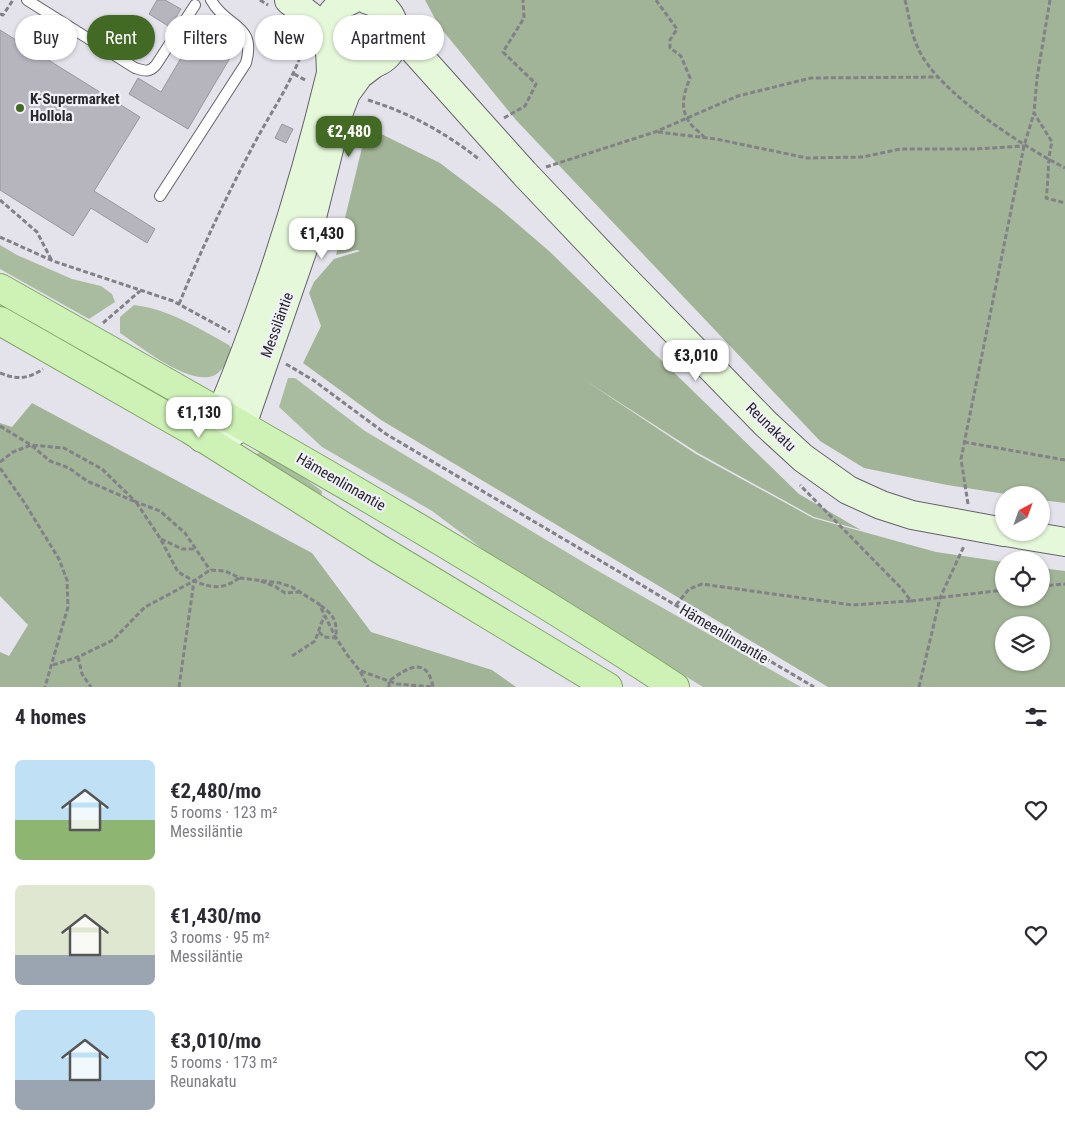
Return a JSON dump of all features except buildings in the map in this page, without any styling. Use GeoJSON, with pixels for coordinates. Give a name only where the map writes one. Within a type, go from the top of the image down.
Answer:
{"type":"FeatureCollection","features":[{"type":"Feature","properties":{"kind":"main road","name":"Hämeenlinnantie"},"geometry":{"type":"LineString","coordinates":[[0,288],[223,434],[381,550],[608,687]]}},
{"type":"Feature","properties":{"kind":"main road","name":"Hämeenlinnantie"},"geometry":{"type":"LineString","coordinates":[[0,321],[476,562],[675,687]]}},
{"type":"Feature","properties":{"kind":"street","name":"Reunakatu"},"geometry":{"type":"LineString","coordinates":[[368,0],[384,8],[390,15]]}},
{"type":"Feature","properties":{"kind":"street","name":"Messiläntie"},"geometry":{"type":"LineString","coordinates":[[323,34],[339,2]]}},
{"type":"Feature","properties":{"kind":"street","name":"Reunakatu"},"geometry":{"type":"LineString","coordinates":[[282,5],[303,15]]}},
{"type":"Feature","properties":{"kind":"street","name":"Reunakatu"},"geometry":{"type":"LineString","coordinates":[[323,45],[352,66],[362,67],[377,62],[401,66],[439,86],[464,108]]}},
{"type":"Feature","properties":{"kind":"street","name":"Messiläntie"},"geometry":{"type":"LineString","coordinates":[[223,434],[336,90],[332,63],[323,47]]}},
{"type":"Feature","properties":{"kind":"street","name":"Reunakatu"},"geometry":{"type":"LineString","coordinates":[[426,60],[464,108],[524,174],[766,424],[821,472],[848,490],[896,510],[944,522],[995,530]]}},
{"type":"Feature","properties":{"kind":"street","name":"Messiläntie"},"geometry":{"type":"LineString","coordinates":[[336,90],[377,62]]}},
{"type":"Feature","properties":{"kind":"street","name":"Reunakatu"},"geometry":{"type":"LineString","coordinates":[[1050,540],[1065,542]]}},
{"type":"Feature","properties":{"kind":"lane"},"geometry":{"type":"LineString","coordinates":[[27,0],[135,68],[146,72],[152,70],[156,65],[193,2]]}},
{"type":"Feature","properties":{"kind":"lane"},"geometry":{"type":"LineString","coordinates":[[160,196],[246,63],[250,50],[248,40],[243,31],[228,19],[211,0]]}},
{"type":"Feature","properties":{"kind":"path"},"geometry":{"type":"LineString","coordinates":[[0,14],[3,16],[13,0]]}},
{"type":"Feature","properties":{"kind":"path"},"geometry":{"type":"LineString","coordinates":[[260,0],[282,5]]}},
{"type":"Feature","properties":{"kind":"path"},"geometry":{"type":"LineString","coordinates":[[484,130],[525,106],[536,84],[502,52],[524,18],[523,0]]}},
{"type":"Feature","properties":{"kind":"path"},"geometry":{"type":"LineString","coordinates":[[656,0],[676,29],[670,40],[670,48],[681,56],[690,78],[682,102],[688,122],[704,138]]}},
{"type":"Feature","properties":{"kind":"path"},"geometry":{"type":"LineString","coordinates":[[905,0],[918,49],[938,77],[960,97],[1024,146],[1065,168]]}},
{"type":"Feature","properties":{"kind":"path"},"geometry":{"type":"LineString","coordinates":[[969,507],[961,459],[1024,146],[1034,113],[1037,78],[1050,0]]}},
{"type":"Feature","properties":{"kind":"path"},"geometry":{"type":"LineString","coordinates":[[179,304],[227,195],[263,127],[294,74],[305,60]]}},
{"type":"Feature","properties":{"kind":"path"},"geometry":{"type":"LineString","coordinates":[[294,74],[407,114],[453,139],[487,165]]}},
{"type":"Feature","properties":{"kind":"path"},"geometry":{"type":"LineString","coordinates":[[524,174],[655,132],[738,96],[811,78],[938,77]]}},
{"type":"Feature","properties":{"kind":"path"},"geometry":{"type":"LineString","coordinates":[[1034,113],[1052,142],[1048,159],[1050,168],[1046,198],[1065,203]]}},
{"type":"Feature","properties":{"kind":"path"},"geometry":{"type":"LineString","coordinates":[[655,132],[704,138],[807,158],[863,156],[900,150],[1024,146]]}},
{"type":"Feature","properties":{"kind":"path"},"geometry":{"type":"LineString","coordinates":[[1,201],[37,232],[52,261]]}},
{"type":"Feature","properties":{"kind":"path"},"geometry":{"type":"LineString","coordinates":[[0,237],[52,261],[179,304],[233,334]]}},
{"type":"Feature","properties":{"kind":"path"},"geometry":{"type":"LineString","coordinates":[[100,326],[140,290]]}},
{"type":"Feature","properties":{"kind":"path","name":"Hämeenlinnantie"},"geometry":{"type":"LineString","coordinates":[[284,363],[313,380],[386,434],[814,687]]}},
{"type":"Feature","properties":{"kind":"path"},"geometry":{"type":"LineString","coordinates":[[0,373],[21,379],[34,375],[44,369]]}},
{"type":"Feature","properties":{"kind":"path"},"geometry":{"type":"LineString","coordinates":[[1,428],[31,444],[50,461],[69,468],[87,481],[160,511],[185,533],[210,570]]}},
{"type":"Feature","properties":{"kind":"path"},"geometry":{"type":"LineString","coordinates":[[964,442],[1065,460]]}},
{"type":"Feature","properties":{"kind":"path"},"geometry":{"type":"LineString","coordinates":[[0,462],[13,452],[31,444],[64,448],[102,469],[136,502],[160,538],[178,572],[211,588],[232,583],[240,578]]}},
{"type":"Feature","properties":{"kind":"path"},"geometry":{"type":"LineString","coordinates":[[0,468],[24,502],[54,551],[68,580],[68,607],[45,687]]}},
{"type":"Feature","properties":{"kind":"path"},"geometry":{"type":"LineString","coordinates":[[798,483],[902,589],[911,601]]}},
{"type":"Feature","properties":{"kind":"path"},"geometry":{"type":"LineString","coordinates":[[160,538],[182,549],[196,549]]}},
{"type":"Feature","properties":{"kind":"path"},"geometry":{"type":"LineString","coordinates":[[919,687],[940,598],[965,544]]}},
{"type":"Feature","properties":{"kind":"path"},"geometry":{"type":"LineString","coordinates":[[52,665],[78,657],[113,640],[145,607],[194,581],[210,570],[225,571],[240,578],[280,583],[299,592],[333,615],[337,627],[336,638]]}},
{"type":"Feature","properties":{"kind":"path"},"geometry":{"type":"LineString","coordinates":[[258,580],[266,585],[276,587],[285,593],[299,592]]}},
{"type":"Feature","properties":{"kind":"path"},"geometry":{"type":"LineString","coordinates":[[179,687],[194,581]]}},
{"type":"Feature","properties":{"kind":"path"},"geometry":{"type":"LineString","coordinates":[[676,605],[688,588],[702,584],[852,606],[995,591]]}},
{"type":"Feature","properties":{"kind":"path"},"geometry":{"type":"LineString","coordinates":[[1050,585],[1065,584]]}},
{"type":"Feature","properties":{"kind":"path"},"geometry":{"type":"LineString","coordinates":[[319,604],[336,638],[360,671],[368,687]]}},
{"type":"Feature","properties":{"kind":"path"},"geometry":{"type":"LineString","coordinates":[[292,656],[315,640],[324,616]]}},
{"type":"Feature","properties":{"kind":"path"},"geometry":{"type":"LineString","coordinates":[[319,632],[324,637],[336,638]]}},
{"type":"Feature","properties":{"kind":"path"},"geometry":{"type":"LineString","coordinates":[[78,657],[82,674],[92,687]]}},
{"type":"Feature","properties":{"kind":"path"},"geometry":{"type":"LineString","coordinates":[[360,671],[390,681],[397,684],[433,687],[430,674],[425,669],[416,667],[405,670],[390,681],[389,687]]}},
{"type":"Feature","properties":{"kind":"green space"},"geometry":{"type":"Polygon","coordinates":[[[425,0],[1065,0],[1065,503],[1050,501],[1050,486],[995,486],[995,492],[947,485],[864,468],[820,441],[516,120],[444,32],[444,15],[433,15],[425,0]]]}},
{"type":"Feature","properties":{"kind":"green space"},"geometry":{"type":"Polygon","coordinates":[[[367,127],[440,163],[499,208],[549,251],[799,494],[861,530],[814,517],[698,453],[583,379],[696,454],[813,518],[936,552],[995,561],[995,606],[1050,606],[1050,569],[1065,571],[1065,687],[828,687],[381,420],[303,363],[321,326],[309,293],[314,282],[334,259],[360,251],[336,255],[367,127]]]}},
{"type":"Feature","properties":{"kind":"green space"},"geometry":{"type":"Polygon","coordinates":[[[0,245],[17,255],[72,279],[101,286],[112,294],[115,302],[89,319],[0,269],[0,245]]]}},
{"type":"Feature","properties":{"kind":"green space"},"geometry":{"type":"Polygon","coordinates":[[[134,305],[147,307],[183,320],[229,345],[234,353],[222,369],[213,376],[191,375],[178,370],[120,333],[120,317],[134,305]]]}},
{"type":"Feature","properties":{"kind":"green space"},"geometry":{"type":"Polygon","coordinates":[[[288,378],[295,378],[365,431],[593,568],[801,687],[703,687],[492,556],[432,511],[322,447],[279,407],[288,378]]]}},
{"type":"Feature","properties":{"kind":"green space"},"geometry":{"type":"Polygon","coordinates":[[[32,403],[312,553],[371,632],[492,670],[516,687],[0,687],[0,652],[9,656],[28,625],[0,596],[0,423],[12,427],[32,403]]]}},
{"type":"Feature","properties":{"kind":"green space"},"geometry":{"type":"Polygon","coordinates":[[[261,452],[297,473],[322,491],[321,498],[254,455],[261,452]]]}},
{"type":"Feature","properties":{"kind":"place","name":"K-Supermarket Hollola"},"geometry":{"type":"Point","coordinates":[20,108]}}]}
